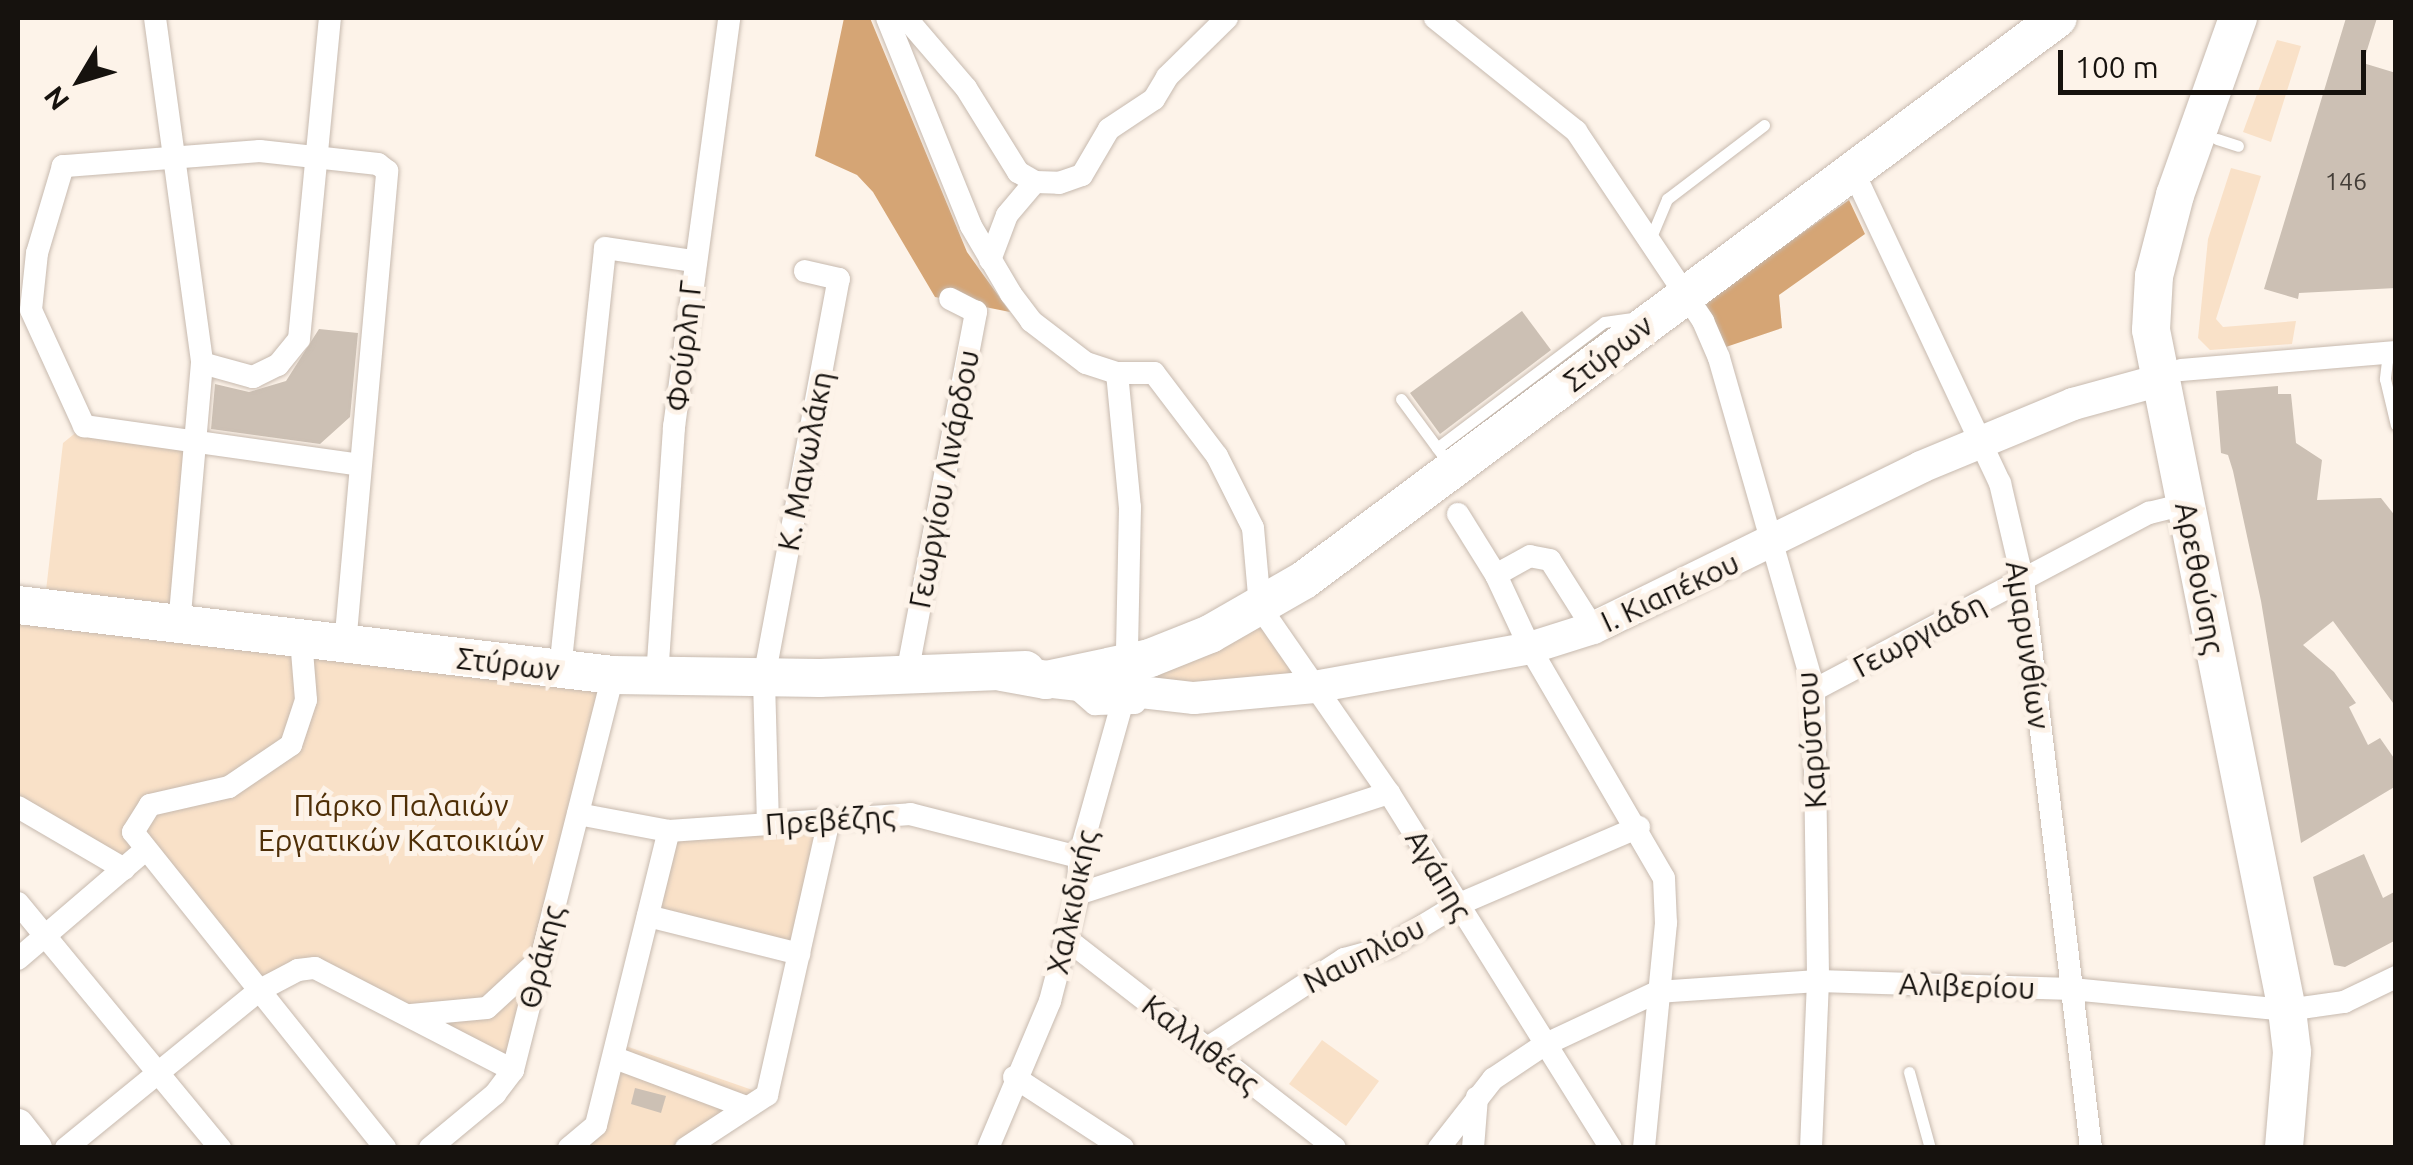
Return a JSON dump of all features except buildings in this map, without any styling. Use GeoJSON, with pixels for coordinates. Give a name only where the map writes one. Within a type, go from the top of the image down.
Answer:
{"type":"FeatureCollection","features":[{"type":"Feature","properties":{"kind":"main road","name":"Στύρων"},"geometry":{"type":"LineString","coordinates":[[1002,672],[1060,683],[1192,642],[1260,608],[1446,460],[1854,174],[2058,18]]}},
{"type":"Feature","properties":{"kind":"main road","name":"Στύρων"},"geometry":{"type":"LineString","coordinates":[[2016,53],[2078,18]]}},
{"type":"Feature","properties":{"kind":"main road","name":"Αρεθούσης"},"geometry":{"type":"LineString","coordinates":[[2238,18],[2174,195],[2154,276],[2186,504],[2298,1009],[2284,1148]]}},
{"type":"Feature","properties":{"kind":"main road","name":"Αρεθούσης"},"geometry":{"type":"LineString","coordinates":[[2261,18],[2227,142],[2180,276],[2169,375],[2298,1009],[2308,1148]]}},
{"type":"Feature","properties":{"kind":"main road","name":"Στύρων"},"geometry":{"type":"LineString","coordinates":[[18,605],[560,670],[657,677],[1002,672],[1192,642]]}},
{"type":"Feature","properties":{"kind":"street"},"geometry":{"type":"LineString","coordinates":[[155,18],[178,159],[202,362],[178,625]]}},
{"type":"Feature","properties":{"kind":"street"},"geometry":{"type":"LineString","coordinates":[[202,362],[254,376],[278,365],[300,339],[313,156],[330,18]]}},
{"type":"Feature","properties":{"kind":"street","name":"Φούρλη Γ"},"geometry":{"type":"LineString","coordinates":[[657,677],[693,261],[729,18]]}},
{"type":"Feature","properties":{"kind":"street"},"geometry":{"type":"LineString","coordinates":[[887,18],[990,260],[1031,322],[1086,362],[1117,373],[1154,373],[1232,479],[1253,528],[1260,608]]}},
{"type":"Feature","properties":{"kind":"street"},"geometry":{"type":"LineString","coordinates":[[906,18],[966,88],[1018,172],[1036,182],[1082,175],[1109,130],[1154,99],[1202,27],[1227,18]]}},
{"type":"Feature","properties":{"kind":"street","name":"Καρύστου"},"geometry":{"type":"LineString","coordinates":[[1435,18],[1570,124],[1685,294],[1719,358],[1776,542],[1814,690],[1818,981],[1811,1148]]}},
{"type":"Feature","properties":{"kind":"street"},"geometry":{"type":"LineString","coordinates":[[345,645],[356,464],[387,171],[313,156],[260,152],[63,166],[24,309],[84,426],[356,464]]}},
{"type":"Feature","properties":{"kind":"street","name":"Αμαρυνθίων"},"geometry":{"type":"LineString","coordinates":[[1854,174],[1984,440],[2023,581],[2091,1148]]}},
{"type":"Feature","properties":{"kind":"street"},"geometry":{"type":"LineString","coordinates":[[990,260],[1006,215],[1036,182]]}},
{"type":"Feature","properties":{"kind":"street"},"geometry":{"type":"LineString","coordinates":[[560,670],[605,248],[693,261]]}},
{"type":"Feature","properties":{"kind":"street","name":"Κ. Μανωλάκη"},"geometry":{"type":"LineString","coordinates":[[764,678],[839,279],[806,272]]}},
{"type":"Feature","properties":{"kind":"street","name":"Γεωργίου Λινάρδου"},"geometry":{"type":"LineString","coordinates":[[906,674],[976,312],[950,300]]}},
{"type":"Feature","properties":{"kind":"street"},"geometry":{"type":"LineString","coordinates":[[2169,375],[2392,352]]}},
{"type":"Feature","properties":{"kind":"street"},"geometry":{"type":"LineString","coordinates":[[1117,373],[1130,507],[1127,650]]}},
{"type":"Feature","properties":{"kind":"street","name":"Ι. Κιαπέκου"},"geometry":{"type":"LineString","coordinates":[[1060,683],[1152,697],[1314,687],[1530,648],[1593,628],[1984,440],[2073,404],[2169,375]]}},
{"type":"Feature","properties":{"kind":"street","name":"Γεωργιάδη"},"geometry":{"type":"LineString","coordinates":[[1814,690],[2149,514],[2186,504]]}},
{"type":"Feature","properties":{"kind":"street"},"geometry":{"type":"LineString","coordinates":[[1458,514],[1496,576],[1530,648],[1639,827],[1668,902],[1656,992],[1644,1148]]}},
{"type":"Feature","properties":{"kind":"street"},"geometry":{"type":"LineString","coordinates":[[1496,576],[1530,556],[1550,560],[1593,628]]}},
{"type":"Feature","properties":{"kind":"street","name":"Αγάπης"},"geometry":{"type":"LineString","coordinates":[[1260,608],[1390,794],[1611,1148]]}},
{"type":"Feature","properties":{"kind":"street"},"geometry":{"type":"LineString","coordinates":[[301,640],[306,700],[292,745],[229,787],[143,810],[133,832],[385,1148]]}},
{"type":"Feature","properties":{"kind":"street","name":"Θράκης"},"geometry":{"type":"LineString","coordinates":[[430,1148],[495,1094],[513,1070],[612,675]]}},
{"type":"Feature","properties":{"kind":"street"},"geometry":{"type":"LineString","coordinates":[[764,678],[768,824]]}},
{"type":"Feature","properties":{"kind":"street"},"geometry":{"type":"LineString","coordinates":[[1060,683],[1095,704],[1121,708]]}},
{"type":"Feature","properties":{"kind":"street","name":"Ι. Κιαπέκου"},"geometry":{"type":"LineString","coordinates":[[1121,708],[1152,697]]}},
{"type":"Feature","properties":{"kind":"street","name":"Χαλκιδικής"},"geometry":{"type":"LineString","coordinates":[[988,1148],[1014,1077],[1050,1001],[1078,894],[1079,857],[1121,708]]}},
{"type":"Feature","properties":{"kind":"street"},"geometry":{"type":"LineString","coordinates":[[1078,894],[1390,794]]}},
{"type":"Feature","properties":{"kind":"street"},"geometry":{"type":"LineString","coordinates":[[18,807],[124,869]]}},
{"type":"Feature","properties":{"kind":"street","name":"Πρεβέζης"},"geometry":{"type":"LineString","coordinates":[[578,814],[669,832],[910,814],[1079,857]]}},
{"type":"Feature","properties":{"kind":"street"},"geometry":{"type":"LineString","coordinates":[[686,1148],[757,1101],[798,954],[829,820]]}},
{"type":"Feature","properties":{"kind":"street","name":"Ναυπλίου"},"geometry":{"type":"LineString","coordinates":[[1206,1048],[1344,959],[1388,947],[1456,905],[1639,827]]}},
{"type":"Feature","properties":{"kind":"street"},"geometry":{"type":"LineString","coordinates":[[568,1148],[596,1125],[669,832]]}},
{"type":"Feature","properties":{"kind":"street"},"geometry":{"type":"LineString","coordinates":[[18,958],[145,850]]}},
{"type":"Feature","properties":{"kind":"street"},"geometry":{"type":"LineString","coordinates":[[18,903],[220,1148]]}},
{"type":"Feature","properties":{"kind":"street"},"geometry":{"type":"LineString","coordinates":[[648,916],[798,954]]}},
{"type":"Feature","properties":{"kind":"street","name":"Καλλιθέας"},"geometry":{"type":"LineString","coordinates":[[1068,940],[1335,1148]]}},
{"type":"Feature","properties":{"kind":"street"},"geometry":{"type":"LineString","coordinates":[[407,1015],[487,1008],[540,959]]}},
{"type":"Feature","properties":{"kind":"street"},"geometry":{"type":"LineString","coordinates":[[66,1148],[280,975],[314,968],[513,1070]]}},
{"type":"Feature","properties":{"kind":"street","name":"Αλιβερίου"},"geometry":{"type":"LineString","coordinates":[[1439,1148],[1477,1094],[1544,1045],[1656,992],[1818,981],[2072,989],[2298,1009],[2344,1002],[2396,978]]}},
{"type":"Feature","properties":{"kind":"street"},"geometry":{"type":"LineString","coordinates":[[615,1058],[757,1101]]}},
{"type":"Feature","properties":{"kind":"street"},"geometry":{"type":"LineString","coordinates":[[1014,1077],[1123,1148]]}},
{"type":"Feature","properties":{"kind":"street"},"geometry":{"type":"LineString","coordinates":[[1473,1148],[1477,1094]]}},
{"type":"Feature","properties":{"kind":"street"},"geometry":{"type":"LineString","coordinates":[[18,1125],[36,1148]]}},
{"type":"Feature","properties":{"kind":"lane"},"geometry":{"type":"LineString","coordinates":[[1648,242],[1667,198],[1764,125]]}},
{"type":"Feature","properties":{"kind":"lane"},"geometry":{"type":"LineString","coordinates":[[1402,399],[1446,460],[1604,322],[1654,316]]}},
{"type":"Feature","properties":{"kind":"lane"},"geometry":{"type":"LineString","coordinates":[[2392,352],[2386,379],[2396,424]]}},
{"type":"Feature","properties":{"kind":"lane"},"geometry":{"type":"LineString","coordinates":[[1909,1072],[1930,1148]]}},
{"type":"Feature","properties":{"kind":"green space"},"geometry":{"type":"Polygon","coordinates":[[[2277,40],[2301,46],[2271,142],[2243,132],[2277,40]]]}},
{"type":"Feature","properties":{"kind":"green space"},"geometry":{"type":"Polygon","coordinates":[[[2231,168],[2261,176],[2216,319],[2223,327],[2296,321],[2292,344],[2210,350],[2198,338],[2208,239],[2231,168]]]}},
{"type":"Feature","properties":{"kind":"green space","name":"Πάρκο Παλαιών Εργατικών Κατοικιών"},"geometry":{"type":"Polygon","coordinates":[[[84,426],[193,444],[179,624],[613,675],[513,1070],[315,968],[260,990],[146,851],[124,869],[18,807],[18,605],[44,608],[63,443],[84,426]]]}},
{"type":"Feature","properties":{"kind":"green space"},"geometry":{"type":"Polygon","coordinates":[[[1260,607],[1314,687],[1152,697],[1150,658],[1260,607]]]}},
{"type":"Feature","properties":{"kind":"green space"},"geometry":{"type":"Polygon","coordinates":[[[829,820],[799,954],[648,916],[669,831],[829,820]]]}},
{"type":"Feature","properties":{"kind":"green space"},"geometry":{"type":"Polygon","coordinates":[[[1322,1040],[1379,1081],[1346,1126],[1289,1084],[1322,1040]]]}},
{"type":"Feature","properties":{"kind":"green space"},"geometry":{"type":"Polygon","coordinates":[[[617,1043],[767,1095],[686,1147],[569,1148],[596,1125],[617,1043]]]}},
{"type":"Feature","properties":{"kind":"shaded area"},"geometry":{"type":"Polygon","coordinates":[[[844,18],[870,18],[967,252],[1010,312],[935,297],[873,192],[857,175],[815,156],[844,18]]]}},
{"type":"Feature","properties":{"kind":"shaded area"},"geometry":{"type":"Polygon","coordinates":[[[1849,200],[1865,234],[1779,295],[1782,328],[1720,349],[1702,304],[1849,200]]]}}]}
